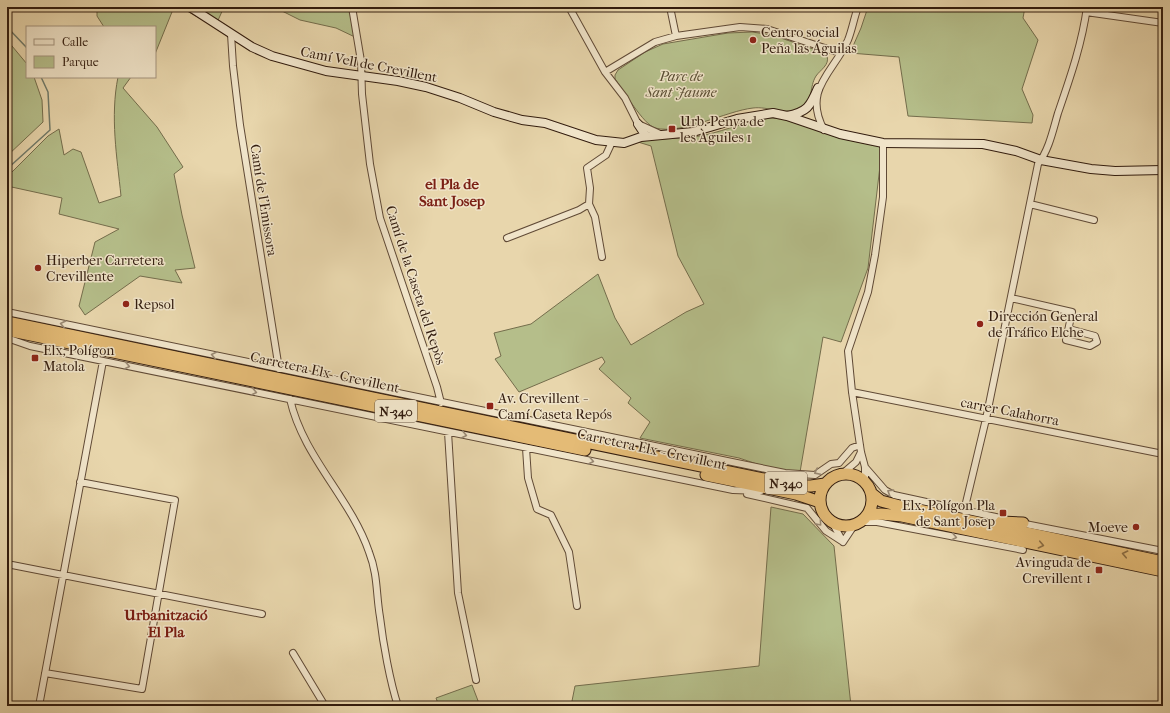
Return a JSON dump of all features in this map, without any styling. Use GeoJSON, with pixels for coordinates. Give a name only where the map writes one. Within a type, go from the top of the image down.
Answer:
{"type":"FeatureCollection","features":[{"type":"Feature","properties":{"kind":"highway","name":"Carretera Elx - Crevillent"},"geometry":{"type":"LineString","coordinates":[[7,322],[797,486],[826,484]]}},
{"type":"Feature","properties":{"kind":"highway","name":"Carretera Elx - Crevillent"},"geometry":{"type":"LineString","coordinates":[[7,330],[785,491],[820,502]]}},
{"type":"Feature","properties":{"kind":"highway"},"geometry":{"type":"LineString","coordinates":[[842,474],[852,475],[865,482],[871,493],[881,501],[1163,562]]}},
{"type":"Feature","properties":{"kind":"highway","name":"N-340"},"geometry":{"type":"LineString","coordinates":[[832,522],[825,515],[820,502],[822,489],[831,478],[842,474]]}},
{"type":"Feature","properties":{"kind":"highway"},"geometry":{"type":"LineString","coordinates":[[861,520],[872,503],[871,493]]}},
{"type":"Feature","properties":{"kind":"highway"},"geometry":{"type":"LineString","coordinates":[[832,522],[844,526],[881,514],[902,516],[1163,570]]}},
{"type":"Feature","properties":{"kind":"highway"},"geometry":{"type":"LineString","coordinates":[[970,521],[1023,523]]}},
{"type":"Feature","properties":{"kind":"street","name":"Camí Vell de Crevillent"},"geometry":{"type":"LineString","coordinates":[[190,7],[252,47],[272,56],[326,71],[426,87],[522,120],[545,123],[596,140],[624,142],[646,136],[694,132],[737,119],[773,113],[787,116],[824,130],[883,143],[983,144],[1016,151],[1041,160],[1083,168],[1114,171],[1163,170]]}},
{"type":"Feature","properties":{"kind":"street","name":"Camí de la Caseta del Repòs"},"geometry":{"type":"LineString","coordinates":[[352,7],[370,164],[380,218],[441,402]]}},
{"type":"Feature","properties":{"kind":"street"},"geometry":{"type":"LineString","coordinates":[[569,7],[605,72],[625,98],[646,136]]}},
{"type":"Feature","properties":{"kind":"street"},"geometry":{"type":"LineString","coordinates":[[670,7],[676,36]]}},
{"type":"Feature","properties":{"kind":"street"},"geometry":{"type":"LineString","coordinates":[[787,116],[805,111],[812,102],[818,88],[848,40],[858,7]]}},
{"type":"Feature","properties":{"kind":"street"},"geometry":{"type":"LineString","coordinates":[[964,511],[986,418],[1038,164],[1047,148],[1076,62],[1087,9],[1163,23]]}},
{"type":"Feature","properties":{"kind":"street"},"geometry":{"type":"LineString","coordinates":[[605,72],[655,42],[676,36],[754,27],[778,32],[840,53]]}},
{"type":"Feature","properties":{"kind":"street","name":"Camí de l'Emissora"},"geometry":{"type":"LineString","coordinates":[[231,34],[240,125],[279,369]]}},
{"type":"Feature","properties":{"kind":"street"},"geometry":{"type":"LineString","coordinates":[[818,88],[818,112],[824,130]]}},
{"type":"Feature","properties":{"kind":"street"},"geometry":{"type":"LineString","coordinates":[[805,111],[807,124],[815,119],[818,112]]}},
{"type":"Feature","properties":{"kind":"street"},"geometry":{"type":"LineString","coordinates":[[638,124],[660,134]]}},
{"type":"Feature","properties":{"kind":"street"},"geometry":{"type":"LineString","coordinates":[[602,256],[595,217],[589,204],[590,188],[587,168],[606,155],[612,142]]}},
{"type":"Feature","properties":{"kind":"street"},"geometry":{"type":"LineString","coordinates":[[865,482],[865,467],[860,448],[848,351],[868,292],[875,256],[883,197],[883,143]]}},
{"type":"Feature","properties":{"kind":"street"},"geometry":{"type":"LineString","coordinates":[[507,238],[579,210],[589,204]]}},
{"type":"Feature","properties":{"kind":"street"},"geometry":{"type":"LineString","coordinates":[[1030,204],[1094,220]]}},
{"type":"Feature","properties":{"kind":"street"},"geometry":{"type":"LineString","coordinates":[[1028,215],[1035,210],[1053,210]]}},
{"type":"Feature","properties":{"kind":"street"},"geometry":{"type":"LineString","coordinates":[[1011,298],[1072,312],[1066,340],[1090,346],[1097,342],[1095,336],[1069,329]]}},
{"type":"Feature","properties":{"kind":"street"},"geometry":{"type":"LineString","coordinates":[[7,312],[785,473],[815,475],[831,464],[839,463],[852,448],[860,448]]}},
{"type":"Feature","properties":{"kind":"street"},"geometry":{"type":"LineString","coordinates":[[7,340],[30,346],[733,490],[807,508],[826,531],[843,542]]}},
{"type":"Feature","properties":{"kind":"street"},"geometry":{"type":"LineString","coordinates":[[38,706],[103,361]]}},
{"type":"Feature","properties":{"kind":"street","name":"carrer Calahorra"},"geometry":{"type":"LineString","coordinates":[[852,392],[1163,454]]}},
{"type":"Feature","properties":{"kind":"street"},"geometry":{"type":"LineString","coordinates":[[290,399],[295,418],[307,445],[342,498],[369,550],[377,576],[379,616],[398,706]]}},
{"type":"Feature","properties":{"kind":"street"},"geometry":{"type":"LineString","coordinates":[[448,432],[458,592],[476,680]]}},
{"type":"Feature","properties":{"kind":"street"},"geometry":{"type":"LineString","coordinates":[[526,448],[528,478],[537,509],[551,515],[569,552],[577,606]]}},
{"type":"Feature","properties":{"kind":"street"},"geometry":{"type":"LineString","coordinates":[[842,474],[856,462],[860,448]]}},
{"type":"Feature","properties":{"kind":"street"},"geometry":{"type":"LineString","coordinates":[[695,455],[747,476]]}},
{"type":"Feature","properties":{"kind":"street"},"geometry":{"type":"LineString","coordinates":[[865,467],[885,490],[894,495],[964,511],[1163,551]]}},
{"type":"Feature","properties":{"kind":"street"},"geometry":{"type":"LineString","coordinates":[[45,673],[142,689],[175,500],[80,482]]}},
{"type":"Feature","properties":{"kind":"street"},"geometry":{"type":"LineString","coordinates":[[733,490],[785,491]]}},
{"type":"Feature","properties":{"kind":"street"},"geometry":{"type":"LineString","coordinates":[[843,542],[861,520],[1023,550]]}},
{"type":"Feature","properties":{"kind":"street"},"geometry":{"type":"LineString","coordinates":[[832,522],[843,542]]}},
{"type":"Feature","properties":{"kind":"street"},"geometry":{"type":"LineString","coordinates":[[7,564],[262,614]]}},
{"type":"Feature","properties":{"kind":"street"},"geometry":{"type":"LineString","coordinates":[[293,653],[325,706]]}},
{"type":"Feature","properties":{"kind":"green space"},"geometry":{"type":"Polygon","coordinates":[[[97,7],[174,7],[156,52],[156,26],[103,26],[97,16],[97,7]]]}},
{"type":"Feature","properties":{"kind":"green space"},"geometry":{"type":"Polygon","coordinates":[[[180,7],[224,7],[215,27],[180,7]]]}},
{"type":"Feature","properties":{"kind":"green space"},"geometry":{"type":"Polygon","coordinates":[[[274,7],[354,7],[357,38],[336,28],[300,20],[274,7]]]}},
{"type":"Feature","properties":{"kind":"green space"},"geometry":{"type":"Polygon","coordinates":[[[868,7],[1025,7],[1023,18],[1038,40],[1022,89],[1033,115],[1032,123],[908,116],[899,57],[850,53],[868,7]]]}},
{"type":"Feature","properties":{"kind":"green space","name":"Parc de Sant Jaume"},"geometry":{"type":"Polygon","coordinates":[[[752,32],[772,35],[822,52],[827,56],[828,59],[826,65],[814,80],[808,101],[801,108],[784,111],[753,108],[691,126],[666,129],[655,128],[639,114],[615,79],[615,75],[618,70],[645,52],[663,44],[728,33],[752,32]]]}},
{"type":"Feature","properties":{"kind":"green space"},"geometry":{"type":"Polygon","coordinates":[[[7,40],[26,63],[26,78],[34,78],[42,100],[43,122],[7,156],[7,40]]]}},
{"type":"Feature","properties":{"kind":"green space"},"geometry":{"type":"Polygon","coordinates":[[[118,78],[130,78],[123,88],[157,127],[183,167],[174,174],[195,268],[175,270],[182,283],[140,276],[85,315],[79,306],[95,242],[119,229],[59,214],[62,198],[7,186],[7,180],[11,173],[48,136],[59,129],[64,155],[73,149],[81,152],[99,203],[121,196],[114,122],[118,78]]]}},
{"type":"Feature","properties":{"kind":"green space"},"geometry":{"type":"Polygon","coordinates":[[[770,118],[784,119],[839,138],[878,146],[882,149],[868,268],[841,342],[823,337],[799,478],[739,458],[640,438],[650,422],[628,403],[631,398],[599,369],[605,362],[602,357],[519,392],[495,359],[501,356],[494,333],[531,324],[598,274],[615,318],[631,345],[686,312],[704,304],[678,256],[651,146],[638,142],[688,138],[705,135],[753,121],[770,118]]]}},
{"type":"Feature","properties":{"kind":"green space"},"geometry":{"type":"Polygon","coordinates":[[[771,507],[803,514],[834,546],[851,706],[571,706],[575,686],[759,666],[771,507]]]}},
{"type":"Feature","properties":{"kind":"green space"},"geometry":{"type":"Polygon","coordinates":[[[472,685],[480,706],[439,706],[436,698],[472,685]]]}},
{"type":"Feature","properties":{"kind":"waterway"},"geometry":{"type":"LineString","coordinates":[[7,27],[26,47]]}},
{"type":"Feature","properties":{"kind":"waterway"},"geometry":{"type":"LineString","coordinates":[[7,169],[50,130],[48,92],[41,78]]}},
{"type":"Feature","properties":{"kind":"place","name":"Centro social Peña las Águilas"},"geometry":{"type":"Point","coordinates":[753,40]}},
{"type":"Feature","properties":{"kind":"place","name":"Urb. Penya de les Àguiles 1"},"geometry":{"type":"Point","coordinates":[672,129]}},
{"type":"Feature","properties":{"kind":"place","name":"Hiperber Carretera Crevillente"},"geometry":{"type":"Point","coordinates":[38,268]}},
{"type":"Feature","properties":{"kind":"place","name":"Repsol"},"geometry":{"type":"Point","coordinates":[126,304]}},
{"type":"Feature","properties":{"kind":"place","name":"Dirección General de Tráfico Elche"},"geometry":{"type":"Point","coordinates":[980,324]}},
{"type":"Feature","properties":{"kind":"place","name":"Elx, Polígon Matola"},"geometry":{"type":"Point","coordinates":[35,358]}},
{"type":"Feature","properties":{"kind":"place","name":"Av. Crevillent - Camí Caseta Repós"},"geometry":{"type":"Point","coordinates":[490,406]}},
{"type":"Feature","properties":{"kind":"place","name":"Elx, Polígon Pla de Sant Josep"},"geometry":{"type":"Point","coordinates":[1003,513]}},
{"type":"Feature","properties":{"kind":"place","name":"Moeve"},"geometry":{"type":"Point","coordinates":[1136,527]}},
{"type":"Feature","properties":{"kind":"place","name":"Avinguda de Crevillent 1"},"geometry":{"type":"Point","coordinates":[1099,570]}},
{"type":"Feature","properties":{"kind":"district","name":"el Pla de Sant Josep"},"geometry":{"type":"Point","coordinates":[452,192]}},
{"type":"Feature","properties":{"kind":"district","name":"Urbanització El Pla"},"geometry":{"type":"Point","coordinates":[166,624]}}]}
